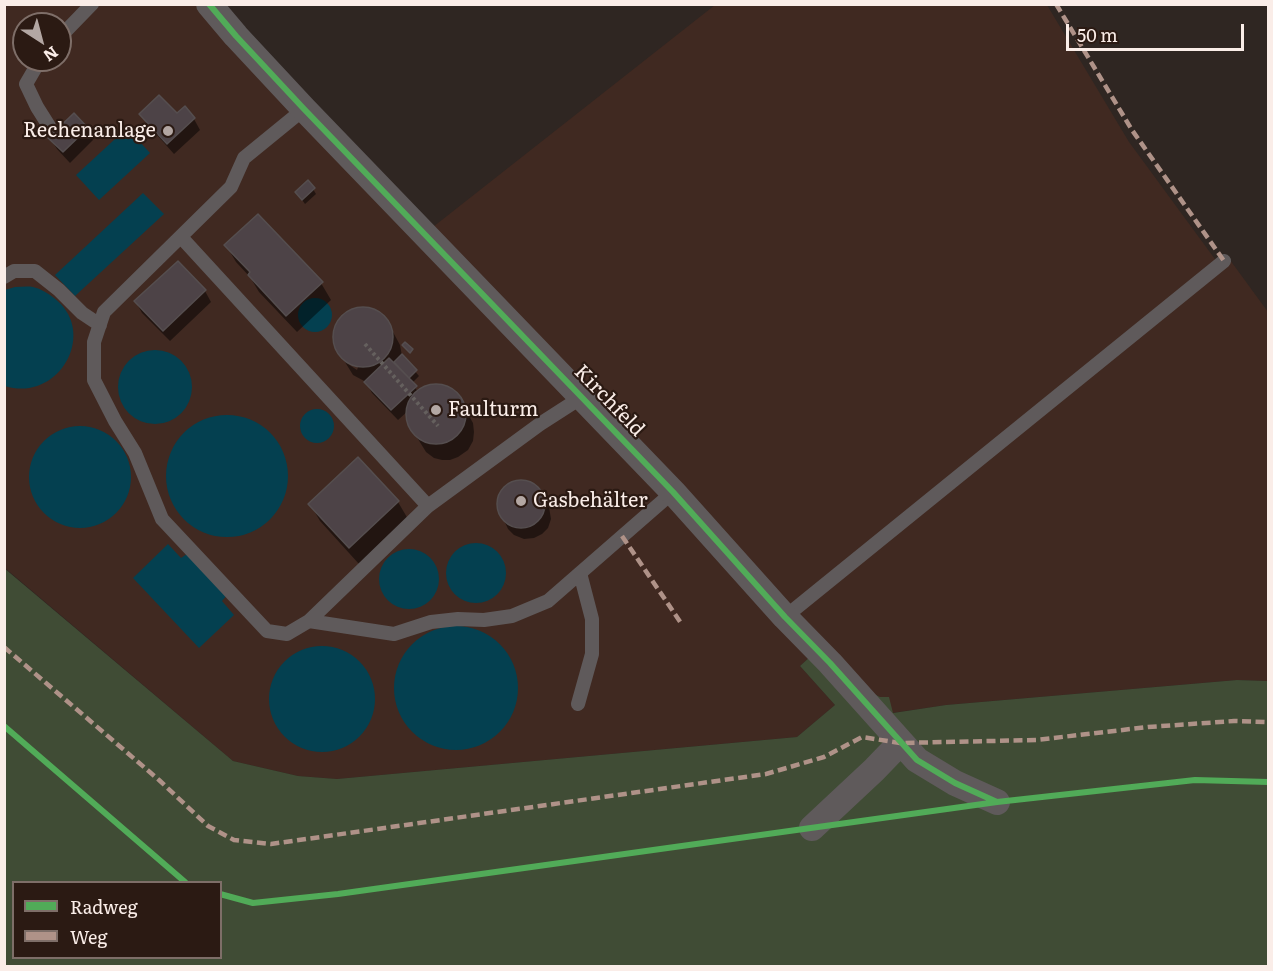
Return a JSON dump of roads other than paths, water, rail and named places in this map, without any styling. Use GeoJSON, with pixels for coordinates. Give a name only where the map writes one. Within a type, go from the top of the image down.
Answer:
{"type":"FeatureCollection","features":[{"type":"Feature","properties":{"kind":"street","name":"Kirchfeld"},"geometry":{"type":"LineString","coordinates":[[209,4],[304,108],[673,492],[917,760],[955,783],[997,802]]}},
{"type":"Feature","properties":{"kind":"street"},"geometry":{"type":"LineString","coordinates":[[812,828],[874,770],[900,742]]}},
{"type":"Feature","properties":{"kind":"lane"},"geometry":{"type":"LineString","coordinates":[[72,25],[92,4]]}},
{"type":"Feature","properties":{"kind":"lane"},"geometry":{"type":"LineString","coordinates":[[33,72],[26,84],[49,126]]}},
{"type":"Feature","properties":{"kind":"lane"},"geometry":{"type":"LineString","coordinates":[[304,108],[244,158],[231,187],[104,312],[94,342],[94,380],[135,453],[162,519],[267,631],[287,634],[309,621],[428,506],[540,424],[582,397]]}},
{"type":"Feature","properties":{"kind":"lane"},"geometry":{"type":"LineString","coordinates":[[181,237],[428,506]]}},
{"type":"Feature","properties":{"kind":"lane"},"geometry":{"type":"LineString","coordinates":[[785,617],[1224,261]]}},
{"type":"Feature","properties":{"kind":"lane"},"geometry":{"type":"LineString","coordinates":[[4,277],[14,271],[35,271],[59,290],[82,313],[100,325]]}},
{"type":"Feature","properties":{"kind":"lane"},"geometry":{"type":"LineString","coordinates":[[309,621],[394,634],[431,622],[458,618],[484,620],[512,616],[548,601],[673,492]]}},
{"type":"Feature","properties":{"kind":"lane"},"geometry":{"type":"LineString","coordinates":[[578,704],[592,654],[592,619],[580,573]]}},
{"type":"Feature","properties":{"kind":"water"},"geometry":{"type":"Polygon","coordinates":[[[127,128],[150,153],[99,200],[76,175],[127,128]]]}},
{"type":"Feature","properties":{"kind":"water"},"geometry":{"type":"Polygon","coordinates":[[[143,193],[164,214],[75,296],[55,275],[143,193]]]}},
{"type":"Feature","properties":{"kind":"water"},"geometry":{"type":"Polygon","coordinates":[[[15,287],[33,287],[49,294],[67,312],[73,328],[73,345],[67,361],[56,375],[42,384],[24,388],[5,386],[5,290],[15,287]]]}},
{"type":"Feature","properties":{"kind":"water"},"geometry":{"type":"Polygon","coordinates":[[[315,298],[327,303],[332,315],[327,327],[315,332],[303,327],[298,315],[303,303],[315,298]]]}},
{"type":"Feature","properties":{"kind":"water"},"geometry":{"type":"Polygon","coordinates":[[[148,350],[162,350],[176,356],[186,366],[192,380],[192,394],[186,408],[176,418],[162,424],[148,424],[134,418],[124,408],[118,394],[118,380],[124,366],[134,356],[148,350]]]}},
{"type":"Feature","properties":{"kind":"water"},"geometry":{"type":"Polygon","coordinates":[[[317,409],[329,414],[334,426],[329,438],[317,443],[305,438],[300,426],[305,414],[317,409]]]}},
{"type":"Feature","properties":{"kind":"water"},"geometry":{"type":"Polygon","coordinates":[[[227,415],[250,420],[270,433],[283,453],[288,476],[283,499],[270,519],[250,532],[227,537],[204,532],[184,519],[171,499],[166,476],[171,453],[184,433],[204,420],[227,415]]]}},
{"type":"Feature","properties":{"kind":"water"},"geometry":{"type":"Polygon","coordinates":[[[80,426],[100,430],[116,441],[127,457],[131,477],[127,497],[116,513],[100,524],[80,528],[60,524],[44,513],[33,497],[29,477],[33,457],[44,441],[60,430],[80,426]]]}},
{"type":"Feature","properties":{"kind":"water"},"geometry":{"type":"Polygon","coordinates":[[[476,543],[493,548],[501,556],[506,573],[501,590],[493,598],[476,603],[459,598],[451,590],[446,573],[451,556],[459,548],[476,543]]]}},
{"type":"Feature","properties":{"kind":"water"},"geometry":{"type":"Polygon","coordinates":[[[168,544],[181,558],[187,554],[227,595],[222,601],[234,615],[199,648],[133,578],[168,544]]]}},
{"type":"Feature","properties":{"kind":"water"},"geometry":{"type":"Polygon","coordinates":[[[409,549],[426,554],[434,562],[439,579],[434,596],[426,604],[409,609],[392,604],[384,596],[379,579],[384,562],[392,554],[409,549]]]}},
{"type":"Feature","properties":{"kind":"water"},"geometry":{"type":"Polygon","coordinates":[[[456,626],[480,631],[500,644],[513,664],[518,688],[513,712],[500,732],[480,745],[456,750],[432,745],[412,732],[399,712],[394,688],[399,664],[412,644],[432,631],[456,626]]]}},
{"type":"Feature","properties":{"kind":"water"},"geometry":{"type":"Polygon","coordinates":[[[322,646],[342,650],[360,661],[371,679],[375,699],[371,719],[360,737],[342,748],[322,752],[302,748],[284,737],[273,719],[269,699],[273,679],[284,661],[302,650],[322,646]]]}},
{"type":"Feature","properties":{"kind":"place","name":"Rechenanlage"},"geometry":{"type":"Point","coordinates":[168,131]}},
{"type":"Feature","properties":{"kind":"place","name":"Faulturm"},"geometry":{"type":"Point","coordinates":[436,410]}},
{"type":"Feature","properties":{"kind":"place","name":"Gasbehälter"},"geometry":{"type":"Point","coordinates":[521,501]}}]}
